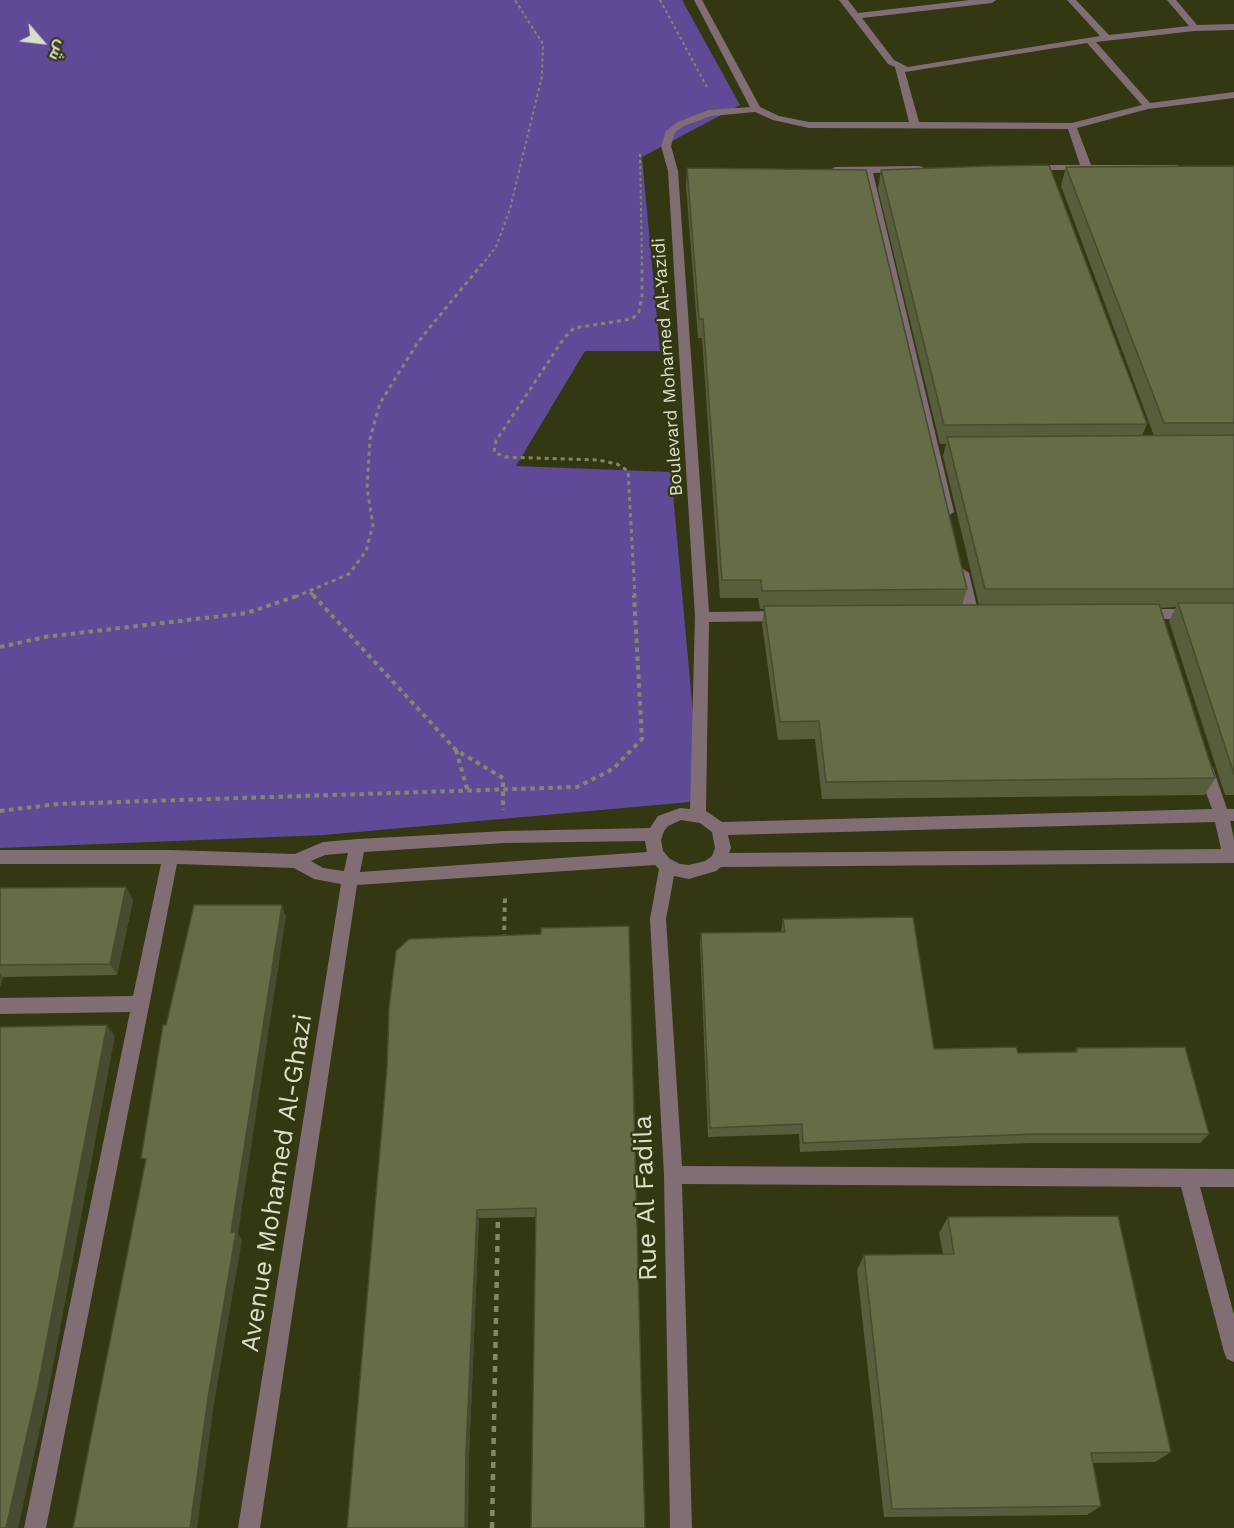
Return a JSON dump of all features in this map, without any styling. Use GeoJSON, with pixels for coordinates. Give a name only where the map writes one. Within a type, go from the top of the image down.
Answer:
{"type":"FeatureCollection","features":[{"type":"Feature","properties":{"kind":"street"},"geometry":{"type":"LineString","coordinates":[[698,0],[756,109],[776,118],[809,124],[1072,126],[1148,106],[1234,95]]}},
{"type":"Feature","properties":{"kind":"street"},"geometry":{"type":"LineString","coordinates":[[843,0],[891,62],[899,68],[924,69],[1089,40],[1196,28],[1234,27]]}},
{"type":"Feature","properties":{"kind":"street"},"geometry":{"type":"LineString","coordinates":[[857,16],[992,0]]}},
{"type":"Feature","properties":{"kind":"street"},"geometry":{"type":"LineString","coordinates":[[1071,0],[1108,39]]}},
{"type":"Feature","properties":{"kind":"street"},"geometry":{"type":"LineString","coordinates":[[1171,0],[1196,28]]}},
{"type":"Feature","properties":{"kind":"street"},"geometry":{"type":"LineString","coordinates":[[1089,40],[1148,106]]}},
{"type":"Feature","properties":{"kind":"street"},"geometry":{"type":"LineString","coordinates":[[899,68],[915,126]]}},
{"type":"Feature","properties":{"kind":"street","name":"Boulevard Mohamed Al-Yazidi"},"geometry":{"type":"LineString","coordinates":[[698,815],[702,617],[678,171],[666,146],[671,132],[681,124],[709,113],[756,109]]}},
{"type":"Feature","properties":{"kind":"street"},"geometry":{"type":"LineString","coordinates":[[1072,126],[1086,166]]}},
{"type":"Feature","properties":{"kind":"street"},"geometry":{"type":"LineString","coordinates":[[1022,168],[1048,173],[1086,166],[1188,167]]}},
{"type":"Feature","properties":{"kind":"street"},"geometry":{"type":"LineString","coordinates":[[821,170],[926,169]]}},
{"type":"Feature","properties":{"kind":"street"},"geometry":{"type":"LineString","coordinates":[[867,170],[939,450],[951,527]]}},
{"type":"Feature","properties":{"kind":"street"},"geometry":{"type":"LineString","coordinates":[[959,560],[972,615]]}},
{"type":"Feature","properties":{"kind":"street"},"geometry":{"type":"LineString","coordinates":[[1134,615],[1159,620],[1234,614]]}},
{"type":"Feature","properties":{"kind":"street"},"geometry":{"type":"LineString","coordinates":[[702,617],[796,616]]}},
{"type":"Feature","properties":{"kind":"street"},"geometry":{"type":"LineString","coordinates":[[718,860],[1232,857],[1227,815],[1200,752]]}},
{"type":"Feature","properties":{"kind":"street"},"geometry":{"type":"LineString","coordinates":[[296,861],[320,874],[350,879],[663,862],[689,873],[705,869],[718,860],[723,848],[719,829],[710,820],[698,815],[671,817],[663,821],[654,834],[654,846],[663,862]]}},
{"type":"Feature","properties":{"kind":"street"},"geometry":{"type":"LineString","coordinates":[[719,829],[1227,815]]}},
{"type":"Feature","properties":{"kind":"street"},"geometry":{"type":"LineString","coordinates":[[0,857],[170,857],[296,861],[323,849],[358,846],[505,837],[654,834]]}},
{"type":"Feature","properties":{"kind":"street","name":"Avenue Mohamed Al-Ghazi"},"geometry":{"type":"LineString","coordinates":[[249,1528],[350,879],[358,846]]}},
{"type":"Feature","properties":{"kind":"street"},"geometry":{"type":"LineString","coordinates":[[35,1528],[170,857]]}},
{"type":"Feature","properties":{"kind":"street","name":"Rue Al Fadila"},"geometry":{"type":"LineString","coordinates":[[663,862],[658,918],[673,1175],[681,1528]]}},
{"type":"Feature","properties":{"kind":"street"},"geometry":{"type":"LineString","coordinates":[[0,1006],[142,1004]]}},
{"type":"Feature","properties":{"kind":"street"},"geometry":{"type":"LineString","coordinates":[[673,1175],[1234,1178]]}},
{"type":"Feature","properties":{"kind":"street"},"geometry":{"type":"LineString","coordinates":[[1188,1178],[1234,1352]]}},
{"type":"Feature","properties":{"kind":"path"},"geometry":{"type":"LineString","coordinates":[[0,647],[45,637],[246,613],[310,592],[349,574],[366,551],[373,525],[367,488],[370,439],[380,403],[418,342],[496,247],[507,218],[542,76],[543,44],[520,4],[514,0]]}},
{"type":"Feature","properties":{"kind":"path"},"geometry":{"type":"LineString","coordinates":[[660,0],[708,87],[707,94]]}},
{"type":"Feature","properties":{"kind":"path"},"geometry":{"type":"LineString","coordinates":[[0,811],[58,804],[577,787],[613,770],[642,739],[628,471],[618,464],[598,460],[505,457],[494,452],[496,441],[564,338],[574,328],[632,319],[639,312],[642,296],[639,145]]}},
{"type":"Feature","properties":{"kind":"path"},"geometry":{"type":"LineString","coordinates":[[310,592],[456,750],[503,778],[505,837]]}},
{"type":"Feature","properties":{"kind":"path"},"geometry":{"type":"LineString","coordinates":[[456,750],[468,792]]}},
{"type":"Feature","properties":{"kind":"path"},"geometry":{"type":"LineString","coordinates":[[504,941],[505,869]]}},
{"type":"Feature","properties":{"kind":"path"},"geometry":{"type":"LineString","coordinates":[[492,1528],[498,1204]]}},
{"type":"Feature","properties":{"kind":"shaded area"},"geometry":{"type":"Polygon","coordinates":[[[0,0],[682,0],[740,105],[642,157],[660,351],[585,351],[516,466],[671,472],[701,801],[324,835],[0,848],[0,0]]]}},
{"type":"Feature","properties":{"kind":"building"},"geometry":{"type":"Polygon","coordinates":[[[1049,165],[1147,424],[944,425],[881,170],[1049,165]]]}},
{"type":"Feature","properties":{"kind":"building"},"geometry":{"type":"Polygon","coordinates":[[[1234,166],[1234,423],[1164,423],[1066,167],[1234,166]]]}},
{"type":"Feature","properties":{"kind":"building"},"geometry":{"type":"Polygon","coordinates":[[[687,168],[866,170],[967,589],[762,591],[761,580],[722,580],[703,319],[699,319],[687,168]]]}},
{"type":"Feature","properties":{"kind":"building"},"geometry":{"type":"Polygon","coordinates":[[[1234,435],[1234,589],[985,589],[947,437],[1234,435]]]}},
{"type":"Feature","properties":{"kind":"building"},"geometry":{"type":"Polygon","coordinates":[[[1178,603],[1234,603],[1234,774],[1178,603]]]}},
{"type":"Feature","properties":{"kind":"building"},"geometry":{"type":"Polygon","coordinates":[[[1159,604],[1215,778],[826,782],[819,721],[780,722],[764,606],[1159,604]]]}},
{"type":"Feature","properties":{"kind":"building"},"geometry":{"type":"Polygon","coordinates":[[[126,887],[110,964],[0,965],[0,888],[126,887]]]}},
{"type":"Feature","properties":{"kind":"building"},"geometry":{"type":"Polygon","coordinates":[[[194,905],[282,905],[231,1232],[236,1232],[208,1398],[190,1528],[73,1528],[146,1159],[141,1158],[163,1025],[166,1025],[194,905]]]}},
{"type":"Feature","properties":{"kind":"building"},"geometry":{"type":"Polygon","coordinates":[[[913,917],[934,1049],[1016,1047],[1018,1053],[1077,1052],[1077,1048],[1185,1047],[1209,1134],[1035,1134],[803,1143],[802,1124],[710,1128],[701,933],[785,932],[783,919],[913,917]]]}},
{"type":"Feature","properties":{"kind":"building"},"geometry":{"type":"Polygon","coordinates":[[[629,926],[645,1528],[531,1528],[536,1208],[477,1210],[466,1451],[465,1528],[347,1528],[387,1068],[389,1008],[396,951],[409,939],[541,934],[541,928],[629,926]]]}},
{"type":"Feature","properties":{"kind":"building"},"geometry":{"type":"Polygon","coordinates":[[[107,1025],[38,1386],[6,1528],[0,1528],[0,1027],[107,1025]]]}},
{"type":"Feature","properties":{"kind":"building"},"geometry":{"type":"Polygon","coordinates":[[[1118,1216],[1171,1452],[1091,1453],[1101,1506],[892,1509],[864,1255],[954,1254],[948,1217],[1118,1216]]]}}]}
